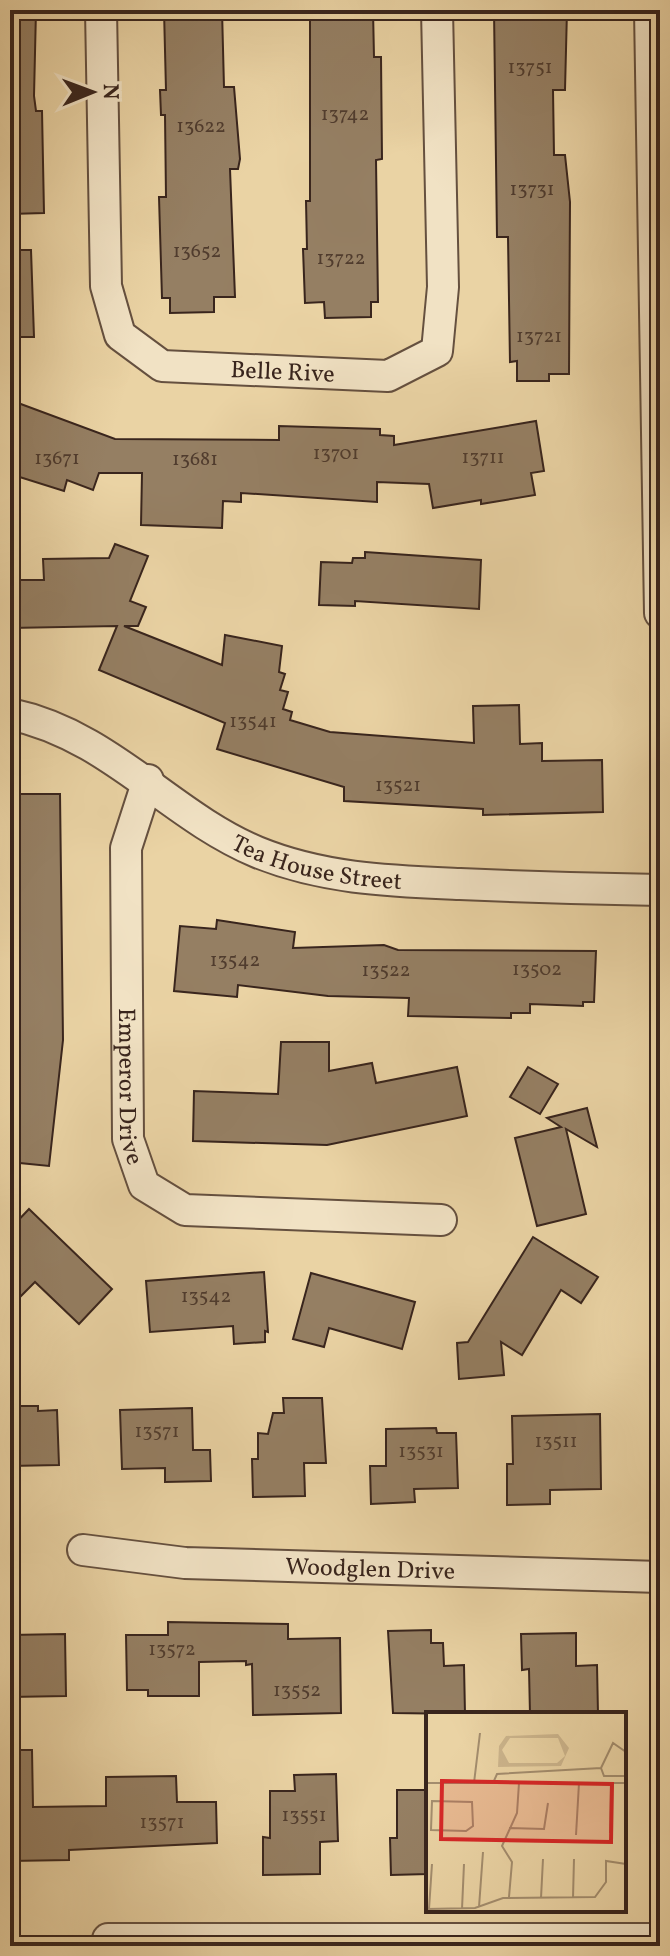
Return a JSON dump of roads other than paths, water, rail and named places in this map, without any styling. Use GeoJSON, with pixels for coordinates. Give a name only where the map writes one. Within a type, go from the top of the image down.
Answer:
{"type":"FeatureCollection","features":[{"type":"Feature","properties":{"kind":"street","name":"Belle Rive"},"geometry":{"type":"LineString","coordinates":[[101,10],[106,286],[120,335],[162,366],[388,376],[437,351],[443,287],[437,10]]}},
{"type":"Feature","properties":{"kind":"street"},"geometry":{"type":"LineString","coordinates":[[650,10],[660,613]]}},
{"type":"Feature","properties":{"kind":"street","name":"Tea House Street"},"geometry":{"type":"LineString","coordinates":[[10,714],[37,720],[148,780],[198,819],[256,851],[318,873],[381,880],[660,890]]}},
{"type":"Feature","properties":{"kind":"street","name":"Emperor Drive"},"geometry":{"type":"LineString","coordinates":[[148,780],[126,848],[128,1139],[144,1185],[185,1210],[441,1220]]}},
{"type":"Feature","properties":{"kind":"street","name":"Woodglen Drive"},"geometry":{"type":"LineString","coordinates":[[83,1550],[185,1563],[660,1577]]}},
{"type":"Feature","properties":{"kind":"street"},"geometry":{"type":"LineString","coordinates":[[108,1939],[660,1939]]}}]}
